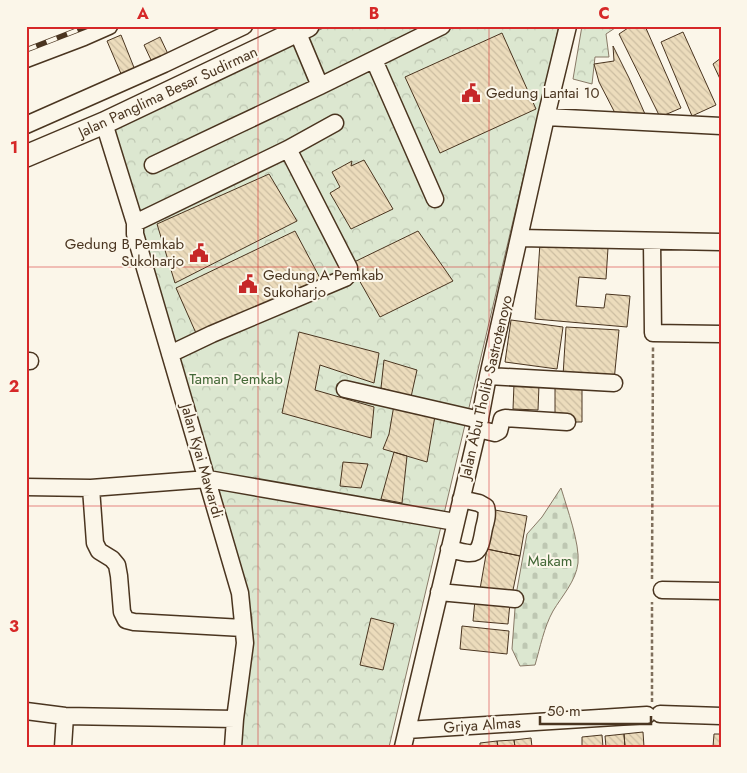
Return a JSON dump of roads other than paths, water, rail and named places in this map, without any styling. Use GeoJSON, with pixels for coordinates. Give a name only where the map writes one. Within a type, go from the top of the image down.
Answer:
{"type":"FeatureCollection","features":[{"type":"Feature","properties":{"kind":"main road","name":"Jalan Panglima Besar Sudirman"},"geometry":{"type":"LineString","coordinates":[[26,156],[104,123],[303,29]]}},
{"type":"Feature","properties":{"kind":"street"},"geometry":{"type":"LineString","coordinates":[[26,59],[109,26]]}},
{"type":"Feature","properties":{"kind":"street"},"geometry":{"type":"LineString","coordinates":[[26,125],[164,64],[244,26]]}},
{"type":"Feature","properties":{"kind":"street"},"geometry":{"type":"LineString","coordinates":[[152,164],[320,86],[442,26]]}},
{"type":"Feature","properties":{"kind":"street","name":"Jalan Abu Tholib Sastrotenoyo"},"geometry":{"type":"LineString","coordinates":[[403,747],[479,424],[488,376],[568,26]]}},
{"type":"Feature","properties":{"kind":"street"},"geometry":{"type":"LineString","coordinates":[[303,29],[320,86]]}},
{"type":"Feature","properties":{"kind":"street"},"geometry":{"type":"LineString","coordinates":[[374,60],[434,199]]}},
{"type":"Feature","properties":{"kind":"street"},"geometry":{"type":"LineString","coordinates":[[546,117],[721,126]]}},
{"type":"Feature","properties":{"kind":"street","name":"Jalan Kyai Mawardi"},"geometry":{"type":"LineString","coordinates":[[104,123],[135,223],[135,234],[240,593],[245,643],[232,747]]}},
{"type":"Feature","properties":{"kind":"street"},"geometry":{"type":"LineString","coordinates":[[135,223],[288,149],[335,123]]}},
{"type":"Feature","properties":{"kind":"street"},"geometry":{"type":"LineString","coordinates":[[170,354],[212,334],[346,278],[349,274],[349,268],[288,149]]}},
{"type":"Feature","properties":{"kind":"street"},"geometry":{"type":"LineString","coordinates":[[520,238],[721,242]]}},
{"type":"Feature","properties":{"kind":"street"},"geometry":{"type":"LineString","coordinates":[[652,241],[653,333],[721,334]]}},
{"type":"Feature","properties":{"kind":"street"},"geometry":{"type":"LineString","coordinates":[[488,376],[614,383]]}},
{"type":"Feature","properties":{"kind":"street"},"geometry":{"type":"LineString","coordinates":[[345,389],[479,424],[495,433],[498,431],[502,419],[505,418],[567,422]]}},
{"type":"Feature","properties":{"kind":"street"},"geometry":{"type":"LineString","coordinates":[[26,487],[91,488],[208,479],[455,522]]}},
{"type":"Feature","properties":{"kind":"street"},"geometry":{"type":"LineString","coordinates":[[91,488],[95,543],[99,551],[112,559],[117,565],[122,612],[126,620],[243,628]]}},
{"type":"Feature","properties":{"kind":"street"},"geometry":{"type":"LineString","coordinates":[[449,549],[468,554],[479,549],[481,545],[487,515],[486,508],[479,502],[461,498]]}},
{"type":"Feature","properties":{"kind":"street"},"geometry":{"type":"LineString","coordinates":[[656,592],[721,591]]}},
{"type":"Feature","properties":{"kind":"street"},"geometry":{"type":"LineString","coordinates":[[439,592],[515,599]]}},
{"type":"Feature","properties":{"kind":"street"},"geometry":{"type":"LineString","coordinates":[[26,711],[65,716],[235,718]]}},
{"type":"Feature","properties":{"kind":"street","name":"Griya Almas"},"geometry":{"type":"LineString","coordinates":[[407,730],[653,712],[721,716]]}},
{"type":"Feature","properties":{"kind":"street"},"geometry":{"type":"LineString","coordinates":[[63,747],[65,716]]}},
{"type":"Feature","properties":{"kind":"railway"},"geometry":{"type":"LineString","coordinates":[[26,50],[88,26]]}},
{"type":"Feature","properties":{"kind":"place","name":"Gedung Lantai 10"},"geometry":{"type":"Point","coordinates":[471,93]}},
{"type":"Feature","properties":{"kind":"place","name":"Gedung B Pemkab Sukoharjo"},"geometry":{"type":"Point","coordinates":[199,253]}},
{"type":"Feature","properties":{"kind":"place","name":"Gedung A Pemkab Sukoharjo"},"geometry":{"type":"Point","coordinates":[248,284]}},
{"type":"Feature","properties":{"kind":"park label","name":"Taman Pemkab"},"geometry":{"type":"Point","coordinates":[236,379]}},
{"type":"Feature","properties":{"kind":"park label","name":"Makam"},"geometry":{"type":"Point","coordinates":[550,561]}}]}
